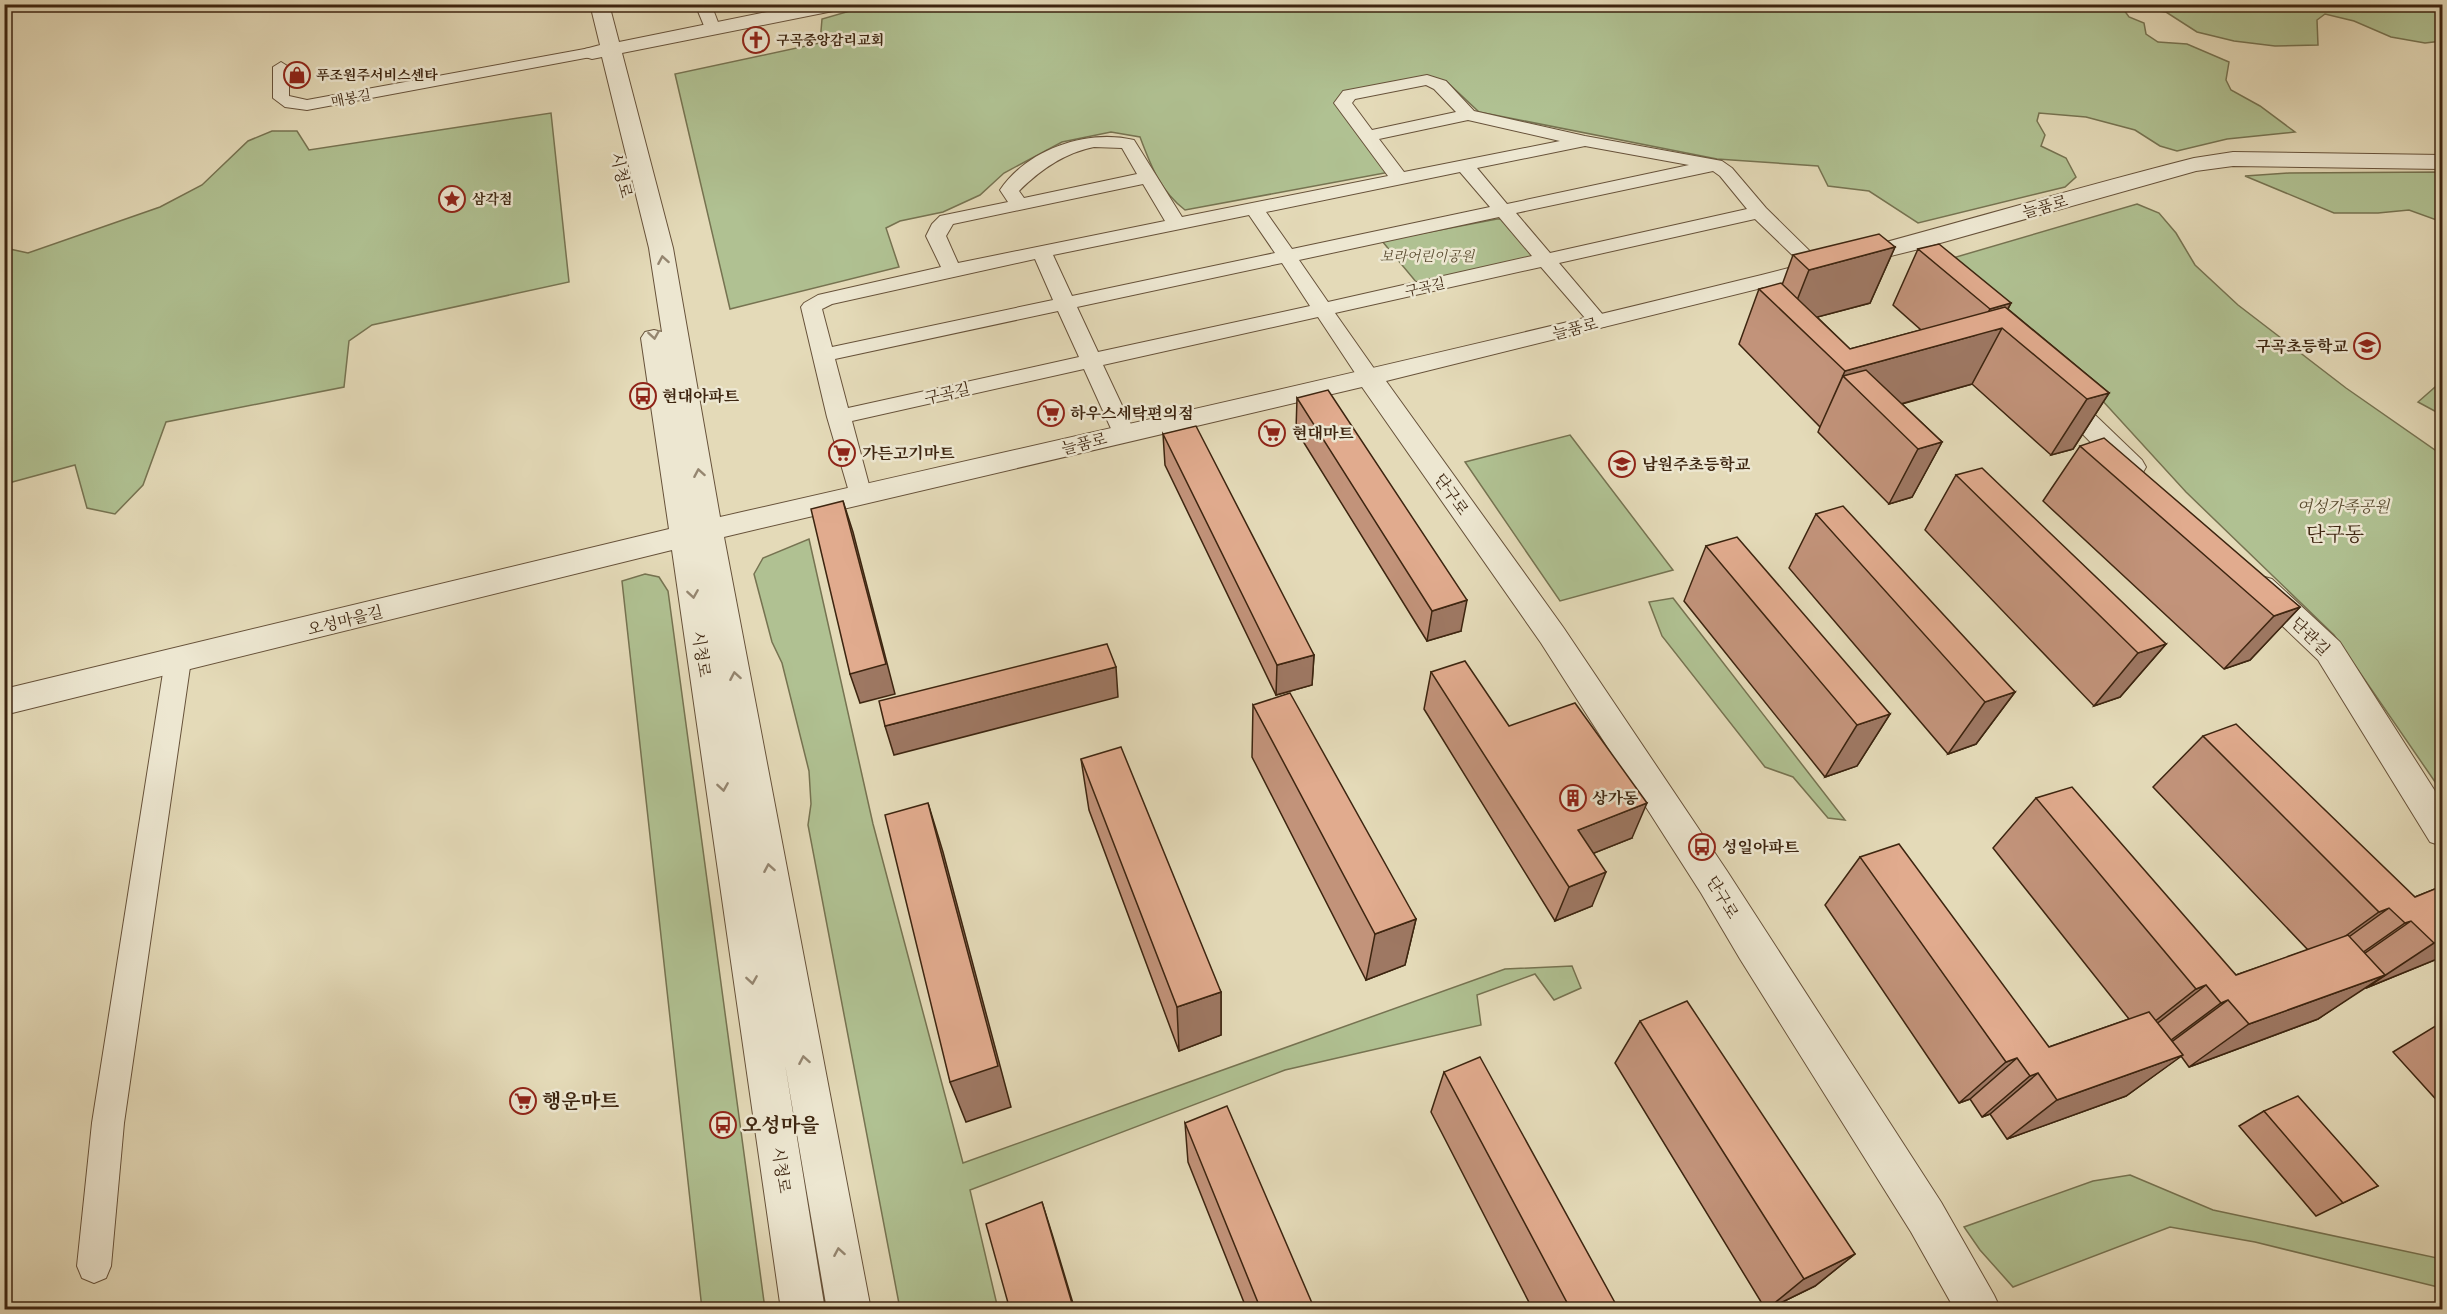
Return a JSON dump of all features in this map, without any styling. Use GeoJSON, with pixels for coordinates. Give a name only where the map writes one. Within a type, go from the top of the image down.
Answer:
{"type":"FeatureCollection","features":[{"type":"Feature","properties":{"kind":"street","name":"시청로"},"geometry":{"type":"LineString","coordinates":[[599,4],[595,45],[640,248],[849,1310]]}},
{"type":"Feature","properties":{"kind":"street"},"geometry":{"type":"LineString","coordinates":[[703,4],[713,30]]}},
{"type":"Feature","properties":{"kind":"street"},"geometry":{"type":"LineString","coordinates":[[595,45],[713,30],[838,4]]}},
{"type":"Feature","properties":{"kind":"street","name":"매봉길"},"geometry":{"type":"LineString","coordinates":[[281,67],[281,98],[291,103],[307,105],[489,71],[595,45]]}},
{"type":"Feature","properties":{"kind":"street"},"geometry":{"type":"LineString","coordinates":[[1400,179],[1343,103],[1349,95],[1426,80],[1440,85],[1468,116]]}},
{"type":"Feature","properties":{"kind":"street"},"geometry":{"type":"LineString","coordinates":[[1368,136],[1468,116],[1585,141],[1716,165],[1726,172],[1759,212],[1817,268]]}},
{"type":"Feature","properties":{"kind":"street"},"geometry":{"type":"LineString","coordinates":[[1019,204],[1010,190],[1023,176],[1051,155],[1070,148],[1109,140],[1128,144],[1146,178],[1177,225]]}},
{"type":"Feature","properties":{"kind":"street"},"geometry":{"type":"LineString","coordinates":[[860,496],[811,308],[825,299],[952,270],[1585,141]]}},
{"type":"Feature","properties":{"kind":"street","name":"늘품로"},"geometry":{"type":"LineString","coordinates":[[696,534],[1599,322],[1911,244],[2194,165],[2233,159],[2442,162]]}},
{"type":"Feature","properties":{"kind":"street"},"geometry":{"type":"LineString","coordinates":[[823,356],[1505,212],[1716,165]]}},
{"type":"Feature","properties":{"kind":"street"},"geometry":{"type":"LineString","coordinates":[[1465,166],[1599,322]]}},
{"type":"Feature","properties":{"kind":"street"},"geometry":{"type":"LineString","coordinates":[[952,270],[936,236],[939,228],[947,220],[1146,178]]}},
{"type":"Feature","properties":{"kind":"street"},"geometry":{"type":"LineString","coordinates":[[1255,210],[1369,376]]}},
{"type":"Feature","properties":{"kind":"street","name":"구곡길"},"geometry":{"type":"LineString","coordinates":[[838,417],[1759,212]]}},
{"type":"Feature","properties":{"kind":"street"},"geometry":{"type":"LineString","coordinates":[[1911,244],[1936,270]]}},
{"type":"Feature","properties":{"kind":"street"},"geometry":{"type":"LineString","coordinates":[[1042,253],[1124,434]]}},
{"type":"Feature","properties":{"kind":"street","name":"단구로"},"geometry":{"type":"LineString","coordinates":[[1369,376],[1552,635],[1714,882],[1926,1217],[1979,1310]]}},
{"type":"Feature","properties":{"kind":"street"},"geometry":{"type":"LineString","coordinates":[[2044,380],[2155,488]]}},
{"type":"Feature","properties":{"kind":"street","name":"시청로"},"geometry":{"type":"LineString","coordinates":[[696,534],[803,1310]]}},
{"type":"Feature","properties":{"kind":"street","name":"오성마을길"},"geometry":{"type":"LineString","coordinates":[[4,702],[696,534]]}},
{"type":"Feature","properties":{"kind":"street","name":"단관길"},"geometry":{"type":"LineString","coordinates":[[2242,570],[2329,651],[2442,831]]}},
{"type":"Feature","properties":{"kind":"street"},"geometry":{"type":"LineString","coordinates":[[94,1266],[108,1123],[178,660]]}},
{"type":"Feature","properties":{"kind":"green space"},"geometry":{"type":"Polygon","coordinates":[[[874,4],[2442,5],[2442,41],[2425,43],[2391,37],[2354,21],[2325,14],[2317,20],[2318,45],[2275,46],[2234,41],[2197,32],[2166,12],[2121,6],[2129,17],[2144,23],[2146,34],[2158,42],[2187,44],[2229,62],[2226,80],[2231,90],[2260,106],[2295,132],[2227,139],[2177,151],[2160,146],[2135,130],[2086,117],[2039,113],[2037,121],[2045,135],[2041,146],[2066,158],[2076,177],[2065,187],[1918,223],[1869,191],[1828,186],[1818,166],[1717,159],[1479,112],[1446,81],[1392,84],[1338,105],[1390,172],[1185,210],[1176,203],[1163,186],[1152,168],[1140,137],[1111,132],[1062,142],[1004,173],[980,195],[943,212],[900,221],[886,228],[899,267],[730,309],[675,74],[820,43],[822,19],[874,4]]]}},
{"type":"Feature","properties":{"kind":"green space"},"geometry":{"type":"Polygon","coordinates":[[[551,113],[569,282],[372,325],[349,341],[344,387],[166,422],[143,485],[115,514],[87,508],[75,465],[5,484],[5,248],[28,253],[160,207],[202,185],[248,141],[272,131],[297,131],[309,150],[551,113]]]}},
{"type":"Feature","properties":{"kind":"green space"},"geometry":{"type":"Polygon","coordinates":[[[2442,172],[2442,222],[2409,210],[2334,213],[2245,176],[2289,173],[2442,172]]]}},
{"type":"Feature","properties":{"kind":"green space","name":"여성가족공원"},"geometry":{"type":"Polygon","coordinates":[[[2137,204],[2159,213],[2176,233],[2195,265],[2238,305],[2346,388],[2442,455],[2442,792],[2334,635],[2186,492],[2090,387],[1946,260],[2137,204]]]}},
{"type":"Feature","properties":{"kind":"green space","name":"보라어린이공원"},"geometry":{"type":"Polygon","coordinates":[[[1502,219],[1536,256],[1417,283],[1382,241],[1502,219]]]}},
{"type":"Feature","properties":{"kind":"green space"},"geometry":{"type":"Polygon","coordinates":[[[2442,381],[2442,415],[2418,402],[2442,381]]]}},
{"type":"Feature","properties":{"kind":"green space"},"geometry":{"type":"Polygon","coordinates":[[[1570,435],[1673,570],[1560,601],[1465,462],[1570,435]]]}},
{"type":"Feature","properties":{"kind":"green space"},"geometry":{"type":"Polygon","coordinates":[[[809,539],[873,824],[963,1163],[1505,969],[1572,966],[1581,988],[1554,1000],[1535,974],[1477,995],[1481,1025],[1285,1070],[970,1190],[998,1309],[900,1309],[808,825],[811,804],[809,771],[782,663],[772,642],[754,574],[763,558],[809,539]]]}},
{"type":"Feature","properties":{"kind":"green space"},"geometry":{"type":"Polygon","coordinates":[[[645,574],[659,577],[668,591],[765,1309],[702,1309],[622,581],[645,574]]]}},
{"type":"Feature","properties":{"kind":"green space"},"geometry":{"type":"Polygon","coordinates":[[[1673,598],[1845,820],[1828,818],[1793,777],[1765,767],[1662,636],[1649,602],[1673,598]]]}},
{"type":"Feature","properties":{"kind":"green space"},"geometry":{"type":"Polygon","coordinates":[[[2130,1175],[2213,1210],[2442,1259],[2442,1288],[2255,1242],[2170,1227],[2013,1287],[1980,1250],[1964,1227],[2093,1181],[2130,1175]]]}},
{"type":"Feature","properties":{"kind":"building"},"geometry":{"type":"Polygon","coordinates":[[[1879,234],[1895,247],[1809,270],[1793,255],[1879,234]]]}},
{"type":"Feature","properties":{"kind":"building"},"geometry":{"type":"Polygon","coordinates":[[[1939,244],[2011,303],[1990,309],[1918,249],[1939,244]]]}},
{"type":"Feature","properties":{"kind":"building"},"geometry":{"type":"Polygon","coordinates":[[[1781,283],[1850,349],[2005,307],[2109,393],[2087,399],[2002,328],[1845,371],[1759,289],[1781,283]]]}},
{"type":"Feature","properties":{"kind":"building"},"geometry":{"type":"Polygon","coordinates":[[[1866,370],[1942,442],[1918,449],[1843,376],[1866,370]]]}},
{"type":"Feature","properties":{"kind":"building"},"geometry":{"type":"Polygon","coordinates":[[[1328,390],[1467,600],[1432,611],[1297,398],[1328,390]]]}},
{"type":"Feature","properties":{"kind":"building"},"geometry":{"type":"Polygon","coordinates":[[[1196,426],[1314,655],[1277,665],[1163,434],[1196,426]]]}},
{"type":"Feature","properties":{"kind":"building"},"geometry":{"type":"Polygon","coordinates":[[[2104,438],[2300,607],[2274,616],[2080,446],[2104,438]]]}},
{"type":"Feature","properties":{"kind":"building"},"geometry":{"type":"Polygon","coordinates":[[[1982,468],[2166,644],[2138,653],[1956,475],[1982,468]]]}},
{"type":"Feature","properties":{"kind":"building"},"geometry":{"type":"Polygon","coordinates":[[[843,501],[886,664],[850,674],[811,509],[843,501]]]}},
{"type":"Feature","properties":{"kind":"building"},"geometry":{"type":"Polygon","coordinates":[[[1843,506],[2015,692],[1985,702],[1816,514],[1843,506]]]}},
{"type":"Feature","properties":{"kind":"building"},"geometry":{"type":"Polygon","coordinates":[[[1737,537],[1890,714],[1857,725],[1706,546],[1737,537]]]}},
{"type":"Feature","properties":{"kind":"building"},"geometry":{"type":"Polygon","coordinates":[[[1107,644],[1116,667],[885,726],[879,701],[1107,644]]]}},
{"type":"Feature","properties":{"kind":"building"},"geometry":{"type":"Polygon","coordinates":[[[1465,661],[1509,726],[1575,703],[1647,803],[1578,830],[1606,872],[1569,887],[1431,672],[1465,661]]]}},
{"type":"Feature","properties":{"kind":"building"},"geometry":{"type":"Polygon","coordinates":[[[1290,693],[1416,919],[1375,934],[1253,705],[1290,693]]]}},
{"type":"Feature","properties":{"kind":"building"},"geometry":{"type":"Polygon","coordinates":[[[2236,724],[2415,897],[2442,886],[2442,940],[2434,943],[2411,921],[2405,923],[2389,908],[2379,912],[2203,736],[2236,724]]]}},
{"type":"Feature","properties":{"kind":"building"},"geometry":{"type":"Polygon","coordinates":[[[1121,747],[1221,992],[1177,1007],[1081,759],[1121,747]]]}},
{"type":"Feature","properties":{"kind":"building"},"geometry":{"type":"Polygon","coordinates":[[[2072,787],[2236,975],[2348,935],[2385,975],[2249,1024],[2228,1000],[2221,1003],[2206,985],[2196,989],[2036,798],[2072,787]]]}},
{"type":"Feature","properties":{"kind":"building"},"geometry":{"type":"Polygon","coordinates":[[[928,803],[998,1066],[950,1082],[885,815],[928,803]]]}},
{"type":"Feature","properties":{"kind":"building"},"geometry":{"type":"Polygon","coordinates":[[[1899,844],[2049,1047],[2149,1012],[2183,1055],[2057,1100],[2038,1073],[2030,1076],[2017,1058],[2006,1062],[1860,857],[1899,844]]]}},
{"type":"Feature","properties":{"kind":"building"},"geometry":{"type":"Polygon","coordinates":[[[1687,1001],[1855,1254],[1804,1279],[1640,1021],[1687,1001]]]}},
{"type":"Feature","properties":{"kind":"building"},"geometry":{"type":"Polygon","coordinates":[[[1480,1057],[1619,1310],[1571,1310],[1444,1072],[1480,1057]]]}},
{"type":"Feature","properties":{"kind":"building"},"geometry":{"type":"Polygon","coordinates":[[[2298,1096],[2378,1186],[2343,1203],[2264,1111],[2298,1096]]]}},
{"type":"Feature","properties":{"kind":"building"},"geometry":{"type":"Polygon","coordinates":[[[1227,1106],[1315,1310],[1261,1310],[1185,1123],[1227,1106]]]}},
{"type":"Feature","properties":{"kind":"building"},"geometry":{"type":"Polygon","coordinates":[[[1042,1202],[1074,1310],[1010,1310],[986,1224],[1042,1202]]]}},
{"type":"Feature","properties":{"kind":"building"},"geometry":{"type":"Polygon","coordinates":[[[2210,1304],[2214,1310],[2195,1310],[2210,1304]]]}},
{"type":"Feature","properties":{"kind":"place","name":"구곡중앙감리교회"},"geometry":{"type":"Point","coordinates":[756,40]}},
{"type":"Feature","properties":{"kind":"place","name":"푸조원주서비스센타"},"geometry":{"type":"Point","coordinates":[297,75]}},
{"type":"Feature","properties":{"kind":"place","name":"삼각점"},"geometry":{"type":"Point","coordinates":[452,199]}},
{"type":"Feature","properties":{"kind":"place","name":"구곡초등학교"},"geometry":{"type":"Point","coordinates":[2367,346]}},
{"type":"Feature","properties":{"kind":"place","name":"현대아파트"},"geometry":{"type":"Point","coordinates":[643,396]}},
{"type":"Feature","properties":{"kind":"place","name":"하우스세탁편의점"},"geometry":{"type":"Point","coordinates":[1051,413]}},
{"type":"Feature","properties":{"kind":"place","name":"현대마트"},"geometry":{"type":"Point","coordinates":[1272,433]}},
{"type":"Feature","properties":{"kind":"place","name":"가든고기마트"},"geometry":{"type":"Point","coordinates":[842,453]}},
{"type":"Feature","properties":{"kind":"place","name":"남원주초등학교"},"geometry":{"type":"Point","coordinates":[1622,464]}},
{"type":"Feature","properties":{"kind":"place","name":"상가동"},"geometry":{"type":"Point","coordinates":[1573,798]}},
{"type":"Feature","properties":{"kind":"place","name":"성일아파트"},"geometry":{"type":"Point","coordinates":[1702,847]}},
{"type":"Feature","properties":{"kind":"place","name":"행운마트"},"geometry":{"type":"Point","coordinates":[523,1101]}},
{"type":"Feature","properties":{"kind":"place","name":"오성마을"},"geometry":{"type":"Point","coordinates":[723,1125]}},
{"type":"Feature","properties":{"kind":"district","name":"단구동"},"geometry":{"type":"Point","coordinates":[2335,534]}}]}
